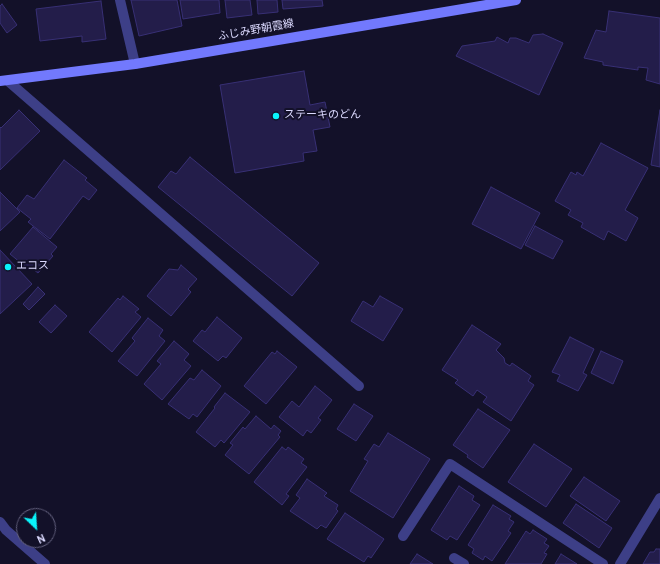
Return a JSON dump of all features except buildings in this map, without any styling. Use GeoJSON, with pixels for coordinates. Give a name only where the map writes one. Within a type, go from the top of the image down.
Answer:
{"type":"FeatureCollection","features":[{"type":"Feature","properties":{"kind":"main road","name":"ふじみ野朝霞線"},"geometry":{"type":"LineString","coordinates":[[4,81],[135,64],[516,0]]}},
{"type":"Feature","properties":{"kind":"street"},"geometry":{"type":"LineString","coordinates":[[120,0],[135,64]]}},
{"type":"Feature","properties":{"kind":"street"},"geometry":{"type":"LineString","coordinates":[[4,81],[359,386]]}},
{"type":"Feature","properties":{"kind":"street"},"geometry":{"type":"LineString","coordinates":[[403,536],[450,464],[603,564]]}},
{"type":"Feature","properties":{"kind":"street"},"geometry":{"type":"LineString","coordinates":[[620,564],[660,498]]}},
{"type":"Feature","properties":{"kind":"street"},"geometry":{"type":"LineString","coordinates":[[0,522],[6,530],[45,564]]}},
{"type":"Feature","properties":{"kind":"street"},"geometry":{"type":"LineString","coordinates":[[454,558],[464,564]]}},
{"type":"Feature","properties":{"kind":"place","name":"ステーキのどん"},"geometry":{"type":"Point","coordinates":[276,116]}},
{"type":"Feature","properties":{"kind":"place","name":"エコス"},"geometry":{"type":"Point","coordinates":[8,267]}}]}
